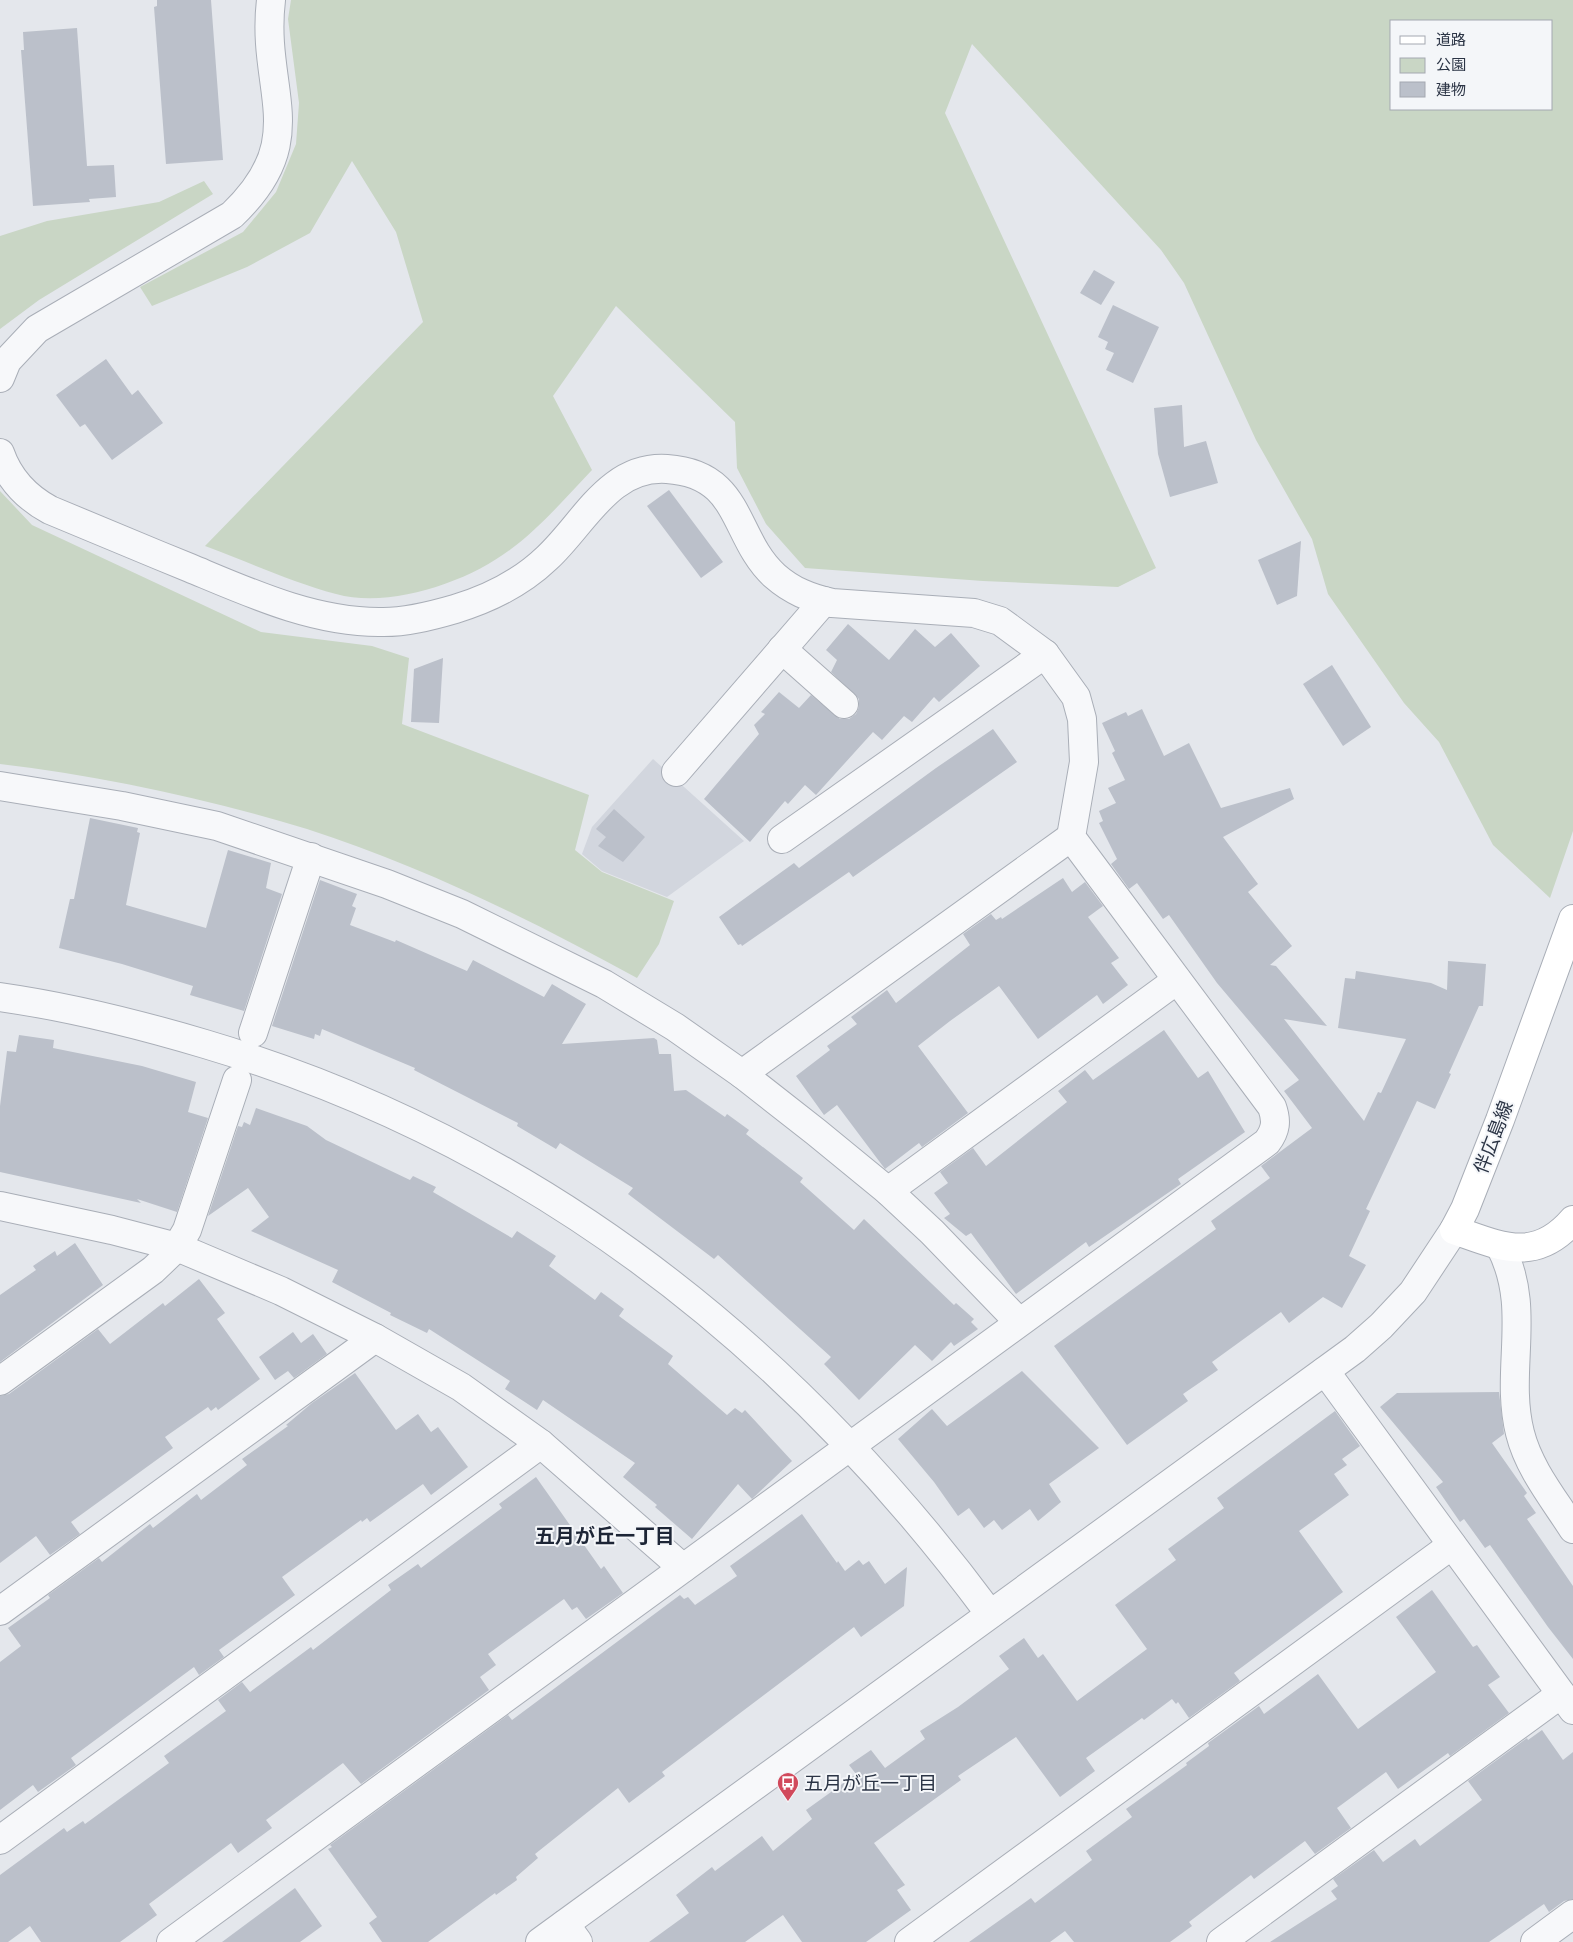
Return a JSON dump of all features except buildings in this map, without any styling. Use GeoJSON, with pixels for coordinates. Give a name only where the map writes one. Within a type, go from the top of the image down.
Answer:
{"type":"FeatureCollection","features":[{"type":"Feature","properties":{"kind":"main road","name":"伴広島線"},"geometry":{"type":"LineString","coordinates":[[1454,1230],[1465,1209],[1500,1120],[1573,919]]}},
{"type":"Feature","properties":{"kind":"main road"},"geometry":{"type":"LineString","coordinates":[[1454,1230],[1500,1246],[1518,1249],[1534,1245],[1562,1231],[1573,1220]]}},
{"type":"Feature","properties":{"kind":"street"},"geometry":{"type":"LineString","coordinates":[[0,378],[7,361],[37,329],[232,215],[253,194],[274,154],[279,124],[268,28],[270,0]]}},
{"type":"Feature","properties":{"kind":"street"},"geometry":{"type":"LineString","coordinates":[[0,453],[12,478],[37,503],[50,510],[264,598],[328,616],[378,622],[417,618],[485,598],[522,577],[548,558],[618,481],[635,472],[644,470],[665,469],[683,471],[709,481],[721,492],[733,508],[760,558],[774,575],[792,589],[810,598],[824,601],[974,613],[1000,621],[1044,654],[1076,697],[1082,718],[1084,762],[1071,837],[742,1074]]}},
{"type":"Feature","properties":{"kind":"street"},"geometry":{"type":"LineString","coordinates":[[676,772],[824,601]]}},
{"type":"Feature","properties":{"kind":"street"},"geometry":{"type":"LineString","coordinates":[[782,649],[844,704]]}},
{"type":"Feature","properties":{"kind":"street"},"geometry":{"type":"LineString","coordinates":[[782,839],[1044,654]]}},
{"type":"Feature","properties":{"kind":"street"},"geometry":{"type":"LineString","coordinates":[[0,786],[122,806],[217,826],[311,857],[462,914],[534,948],[612,989],[674,1027],[742,1074],[888,1191],[938,1238],[1018,1322]]}},
{"type":"Feature","properties":{"kind":"street"},"geometry":{"type":"LineString","coordinates":[[171,1942],[1267,1142],[1273,1134],[1276,1125],[1272,1107],[1071,837]]}},
{"type":"Feature","properties":{"kind":"street"},"geometry":{"type":"LineString","coordinates":[[252,1032],[311,857]]}},
{"type":"Feature","properties":{"kind":"street"},"geometry":{"type":"LineString","coordinates":[[888,1191],[1177,980]]}},
{"type":"Feature","properties":{"kind":"street"},"geometry":{"type":"LineString","coordinates":[[0,997],[91,1014],[164,1032],[244,1056],[346,1093],[450,1142],[563,1207],[652,1269],[742,1341],[851,1446],[941,1549],[990,1614]]}},
{"type":"Feature","properties":{"kind":"street"},"geometry":{"type":"LineString","coordinates":[[0,1381],[153,1270],[177,1247],[187,1230],[237,1080]]}},
{"type":"Feature","properties":{"kind":"street"},"geometry":{"type":"LineString","coordinates":[[0,1206],[112,1230],[177,1247],[281,1291],[375,1338],[461,1387],[541,1444],[683,1568]]}},
{"type":"Feature","properties":{"kind":"street"},"geometry":{"type":"LineString","coordinates":[[540,1942],[572,1933],[990,1614],[1355,1349],[1398,1309],[1412,1292],[1454,1230]]}},
{"type":"Feature","properties":{"kind":"street"},"geometry":{"type":"LineString","coordinates":[[1500,1246],[1508,1262],[1516,1289],[1516,1398],[1520,1432],[1528,1457],[1573,1529]]}},
{"type":"Feature","properties":{"kind":"street"},"geometry":{"type":"LineString","coordinates":[[0,1612],[375,1338]]}},
{"type":"Feature","properties":{"kind":"street"},"geometry":{"type":"LineString","coordinates":[[1222,1942],[1567,1702],[1325,1371]]}},
{"type":"Feature","properties":{"kind":"street"},"geometry":{"type":"LineString","coordinates":[[0,1840],[541,1444]]}},
{"type":"Feature","properties":{"kind":"street"},"geometry":{"type":"LineString","coordinates":[[909,1942],[1452,1545]]}},
{"type":"Feature","properties":{"kind":"street"},"geometry":{"type":"LineString","coordinates":[[1535,1942],[1573,1914]]}},
{"type":"Feature","properties":{"kind":"shaded area"},"geometry":{"type":"Polygon","coordinates":[[[653,759],[744,841],[667,897],[602,871],[582,854],[592,827],[653,759]]]}},
{"type":"Feature","properties":{"kind":"green space"},"geometry":{"type":"Polygon","coordinates":[[[291,0],[1573,0],[1573,831],[1550,898],[1493,845],[1439,742],[1404,703],[1328,594],[1312,539],[1256,440],[1184,283],[1161,250],[972,44],[945,113],[1156,568],[1118,587],[983,581],[805,568],[766,524],[737,468],[735,422],[616,306],[553,396],[592,470],[533,531],[493,561],[451,582],[428,590],[380,598],[357,598],[303,584],[205,546],[423,322],[396,232],[352,161],[310,233],[247,267],[152,306],[140,287],[243,232],[276,192],[296,144],[299,103],[288,19],[291,0]]]}},
{"type":"Feature","properties":{"kind":"green space"},"geometry":{"type":"Polygon","coordinates":[[[204,181],[213,194],[39,300],[0,329],[0,236],[47,221],[159,202],[204,181]]]}},
{"type":"Feature","properties":{"kind":"green space"},"geometry":{"type":"Polygon","coordinates":[[[0,491],[32,525],[261,632],[372,646],[409,658],[402,724],[589,795],[575,850],[602,872],[674,901],[659,944],[637,978],[557,935],[434,877],[307,829],[193,798],[77,775],[0,764],[0,491]]]}},
{"type":"Feature","properties":{"kind":"place","name":"五月が丘一丁目"},"geometry":{"type":"Point","coordinates":[788,1802]}},
{"type":"Feature","properties":{"kind":"district","name":"五月が丘一丁目"},"geometry":{"type":"Point","coordinates":[605,1536]}}]}
